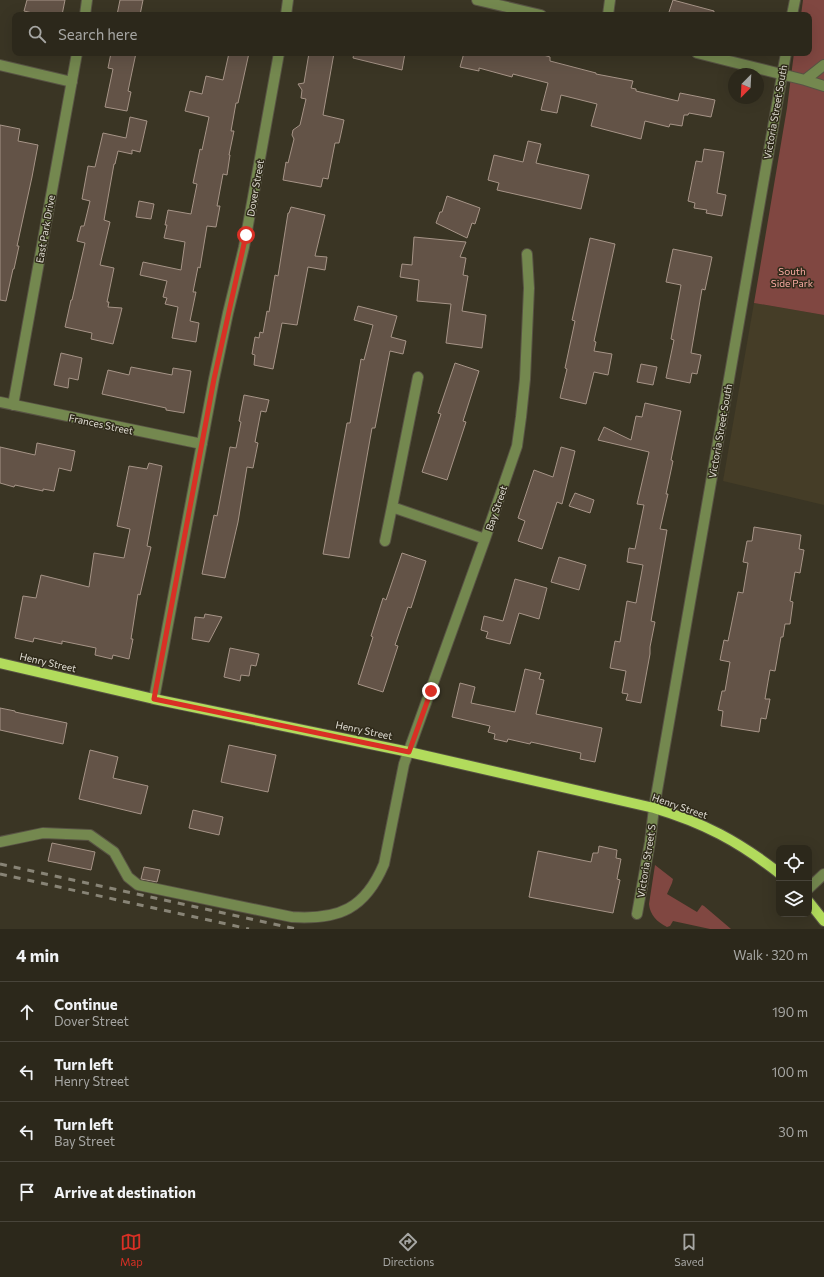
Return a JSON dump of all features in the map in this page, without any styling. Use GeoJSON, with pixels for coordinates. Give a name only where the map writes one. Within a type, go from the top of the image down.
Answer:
{"type":"FeatureCollection","features":[{"type":"Feature","properties":{"kind":"main road","name":"Henry Street"},"geometry":{"type":"LineString","coordinates":[[0,663],[154,699],[409,752],[654,808],[689,820],[719,833],[742,846],[776,871]]}},
{"type":"Feature","properties":{"kind":"main road"},"geometry":{"type":"LineString","coordinates":[[812,906],[824,921]]}},
{"type":"Feature","properties":{"kind":"street"},"geometry":{"type":"LineString","coordinates":[[85,12],[87,0]]}},
{"type":"Feature","properties":{"kind":"street"},"geometry":{"type":"LineString","coordinates":[[286,12],[288,0]]}},
{"type":"Feature","properties":{"kind":"street"},"geometry":{"type":"LineString","coordinates":[[477,0],[528,12]]}},
{"type":"Feature","properties":{"kind":"street"},"geometry":{"type":"LineString","coordinates":[[608,12],[610,0]]}},
{"type":"Feature","properties":{"kind":"street"},"geometry":{"type":"LineString","coordinates":[[793,12],[795,0]]}},
{"type":"Feature","properties":{"kind":"street","name":"East Park Drive"},"geometry":{"type":"LineString","coordinates":[[13,405],[76,56]]}},
{"type":"Feature","properties":{"kind":"street","name":"Dover Street"},"geometry":{"type":"LineString","coordinates":[[154,699],[227,315],[244,247],[278,56]]}},
{"type":"Feature","properties":{"kind":"street"},"geometry":{"type":"LineString","coordinates":[[709,56],[824,86]]}},
{"type":"Feature","properties":{"kind":"street","name":"Victoria Street South"},"geometry":{"type":"LineString","coordinates":[[654,808],[785,56]]}},
{"type":"Feature","properties":{"kind":"street"},"geometry":{"type":"LineString","coordinates":[[0,65],[72,82]]}},
{"type":"Feature","properties":{"kind":"street"},"geometry":{"type":"LineString","coordinates":[[805,80],[824,65]]}},
{"type":"Feature","properties":{"kind":"street","name":"Bay Street"},"geometry":{"type":"LineString","coordinates":[[0,842],[43,833],[90,835],[114,852],[128,877],[138,885],[278,915],[306,918],[323,917],[340,913],[352,907],[366,894],[384,864],[404,764],[485,539],[520,431],[525,380],[529,293],[527,254]]}},
{"type":"Feature","properties":{"kind":"street"},"geometry":{"type":"LineString","coordinates":[[385,541],[418,377]]}},
{"type":"Feature","properties":{"kind":"street","name":"Frances Street"},"geometry":{"type":"LineString","coordinates":[[0,402],[202,444]]}},
{"type":"Feature","properties":{"kind":"street"},"geometry":{"type":"LineString","coordinates":[[392,507],[485,539]]}},
{"type":"Feature","properties":{"kind":"street","name":"Victoria Street S"},"geometry":{"type":"LineString","coordinates":[[637,914],[650,842],[654,808]]}},
{"type":"Feature","properties":{"kind":"street"},"geometry":{"type":"LineString","coordinates":[[812,885],[824,874]]}},
{"type":"Feature","properties":{"kind":"shaded area"},"geometry":{"type":"Polygon","coordinates":[[[754,303],[824,315],[824,505],[723,481],[754,303]]]}},
{"type":"Feature","properties":{"kind":"green space","name":"South Side Park"},"geometry":{"type":"Polygon","coordinates":[[[803,0],[824,0],[824,315],[754,303],[787,108],[794,56],[812,56],[812,12],[801,12],[803,0]]]}},
{"type":"Feature","properties":{"kind":"green space"},"geometry":{"type":"Polygon","coordinates":[[[655,865],[673,879],[667,894],[697,912],[702,905],[704,906],[731,929],[710,929],[673,921],[670,926],[667,927],[660,923],[652,915],[649,904],[655,865]]]}},
{"type":"Feature","properties":{"kind":"building"},"geometry":{"type":"Polygon","coordinates":[[[27,0],[65,0],[63,12],[24,11],[27,0]]]}},
{"type":"Feature","properties":{"kind":"building"},"geometry":{"type":"Polygon","coordinates":[[[120,0],[143,0],[141,12],[118,12],[120,0]]]}},
{"type":"Feature","properties":{"kind":"building"},"geometry":{"type":"Polygon","coordinates":[[[673,0],[714,11],[714,12],[669,12],[673,0]]]}},
{"type":"Feature","properties":{"kind":"building"},"geometry":{"type":"Polygon","coordinates":[[[110,56],[135,56],[128,91],[131,92],[127,111],[105,107],[113,69],[108,68],[110,56]]]}},
{"type":"Feature","properties":{"kind":"building"},"geometry":{"type":"Polygon","coordinates":[[[228,56],[248,56],[238,103],[236,103],[231,131],[234,131],[227,175],[223,174],[217,206],[220,206],[216,227],[207,226],[200,268],[198,267],[193,292],[196,292],[190,321],[199,323],[196,342],[172,338],[178,307],[165,304],[167,298],[163,297],[167,281],[140,275],[143,262],[181,270],[185,242],[164,238],[167,225],[165,225],[168,210],[191,214],[197,184],[193,183],[200,149],[202,150],[209,117],[185,111],[190,91],[202,94],[206,76],[223,80],[228,56]]]}},
{"type":"Feature","properties":{"kind":"building"},"geometry":{"type":"Polygon","coordinates":[[[308,56],[333,56],[323,115],[344,120],[339,143],[335,143],[328,179],[323,178],[321,187],[283,180],[286,162],[288,163],[294,139],[292,135],[293,130],[300,125],[306,99],[301,98],[302,90],[298,84],[304,83],[308,56]]]}},
{"type":"Feature","properties":{"kind":"building"},"geometry":{"type":"Polygon","coordinates":[[[353,56],[404,56],[402,70],[353,58],[353,56]]]}},
{"type":"Feature","properties":{"kind":"building"},"geometry":{"type":"Polygon","coordinates":[[[463,56],[547,56],[550,57],[550,61],[596,74],[633,81],[631,88],[636,89],[636,91],[678,101],[680,93],[715,100],[711,117],[689,113],[688,115],[684,115],[682,126],[670,124],[669,127],[645,121],[641,139],[591,126],[597,104],[561,95],[557,113],[541,110],[548,83],[513,74],[512,77],[479,68],[479,71],[460,67],[463,56]]]}},
{"type":"Feature","properties":{"kind":"building"},"geometry":{"type":"Polygon","coordinates":[[[130,117],[147,121],[140,152],[132,150],[132,154],[118,151],[114,164],[104,220],[110,222],[100,265],[114,268],[107,302],[109,302],[108,307],[122,308],[113,344],[91,339],[92,333],[65,327],[85,243],[77,241],[81,226],[84,226],[90,201],[82,199],[88,166],[95,167],[103,133],[126,138],[130,117]]]}},
{"type":"Feature","properties":{"kind":"building"},"geometry":{"type":"Polygon","coordinates":[[[0,125],[20,129],[18,141],[38,145],[17,246],[19,246],[6,301],[0,300],[0,125]]]}},
{"type":"Feature","properties":{"kind":"building"},"geometry":{"type":"Polygon","coordinates":[[[528,141],[541,144],[536,163],[589,175],[581,209],[497,190],[499,183],[488,180],[494,155],[523,162],[528,141]]]}},
{"type":"Feature","properties":{"kind":"building"},"geometry":{"type":"Polygon","coordinates":[[[704,149],[724,152],[717,193],[726,195],[722,216],[706,213],[707,210],[694,208],[695,203],[688,201],[696,161],[702,162],[704,149]]]}},
{"type":"Feature","properties":{"kind":"building"},"geometry":{"type":"Polygon","coordinates":[[[447,196],[480,208],[475,224],[472,223],[467,238],[436,223],[440,212],[442,212],[447,196]]]}},
{"type":"Feature","properties":{"kind":"building"},"geometry":{"type":"Polygon","coordinates":[[[139,201],[154,204],[151,219],[136,217],[139,201]]]}},
{"type":"Feature","properties":{"kind":"building"},"geometry":{"type":"Polygon","coordinates":[[[291,207],[325,215],[315,256],[327,257],[325,270],[308,267],[297,325],[282,323],[273,369],[254,365],[255,355],[252,354],[255,337],[259,338],[260,332],[263,333],[267,311],[269,312],[275,275],[278,276],[288,213],[291,207]]]}},
{"type":"Feature","properties":{"kind":"building"},"geometry":{"type":"Polygon","coordinates":[[[414,237],[466,242],[460,257],[466,258],[463,275],[468,276],[462,311],[486,315],[482,348],[446,343],[451,304],[417,301],[419,280],[400,277],[402,264],[412,265],[414,237]]]}},
{"type":"Feature","properties":{"kind":"building"},"geometry":{"type":"Polygon","coordinates":[[[590,238],[615,244],[594,341],[596,342],[594,351],[612,354],[608,375],[594,372],[586,404],[560,398],[567,369],[565,368],[575,321],[572,320],[590,238]]]}},
{"type":"Feature","properties":{"kind":"building"},"geometry":{"type":"Polygon","coordinates":[[[673,249],[712,257],[705,290],[702,289],[691,353],[701,355],[697,374],[692,373],[690,383],[666,378],[674,340],[671,339],[681,285],[666,282],[673,249]]]}},
{"type":"Feature","properties":{"kind":"building"},"geometry":{"type":"Polygon","coordinates":[[[358,306],[397,316],[391,337],[406,341],[403,354],[390,351],[375,428],[372,428],[349,558],[323,554],[347,423],[350,423],[361,359],[364,360],[373,325],[354,320],[358,306]]]}},
{"type":"Feature","properties":{"kind":"building"},"geometry":{"type":"Polygon","coordinates":[[[61,353],[82,358],[78,380],[69,378],[68,388],[54,385],[61,353]]]}},
{"type":"Feature","properties":{"kind":"building"},"geometry":{"type":"Polygon","coordinates":[[[455,363],[479,371],[463,421],[466,422],[447,480],[422,472],[441,414],[438,413],[455,363]]]}},
{"type":"Feature","properties":{"kind":"building"},"geometry":{"type":"Polygon","coordinates":[[[641,364],[657,367],[653,385],[637,382],[641,364]]]}},
{"type":"Feature","properties":{"kind":"building"},"geometry":{"type":"Polygon","coordinates":[[[131,367],[172,375],[173,368],[191,371],[184,413],[102,394],[108,370],[129,375],[131,367]]]}},
{"type":"Feature","properties":{"kind":"building"},"geometry":{"type":"Polygon","coordinates":[[[244,395],[269,400],[266,412],[261,411],[255,442],[258,443],[253,468],[247,467],[238,522],[225,578],[202,574],[214,515],[217,516],[230,447],[236,448],[244,395]]]}},
{"type":"Feature","properties":{"kind":"building"},"geometry":{"type":"Polygon","coordinates":[[[645,403],[681,411],[671,460],[673,461],[666,494],[668,494],[660,529],[667,530],[651,621],[655,622],[641,703],[626,700],[628,694],[622,693],[626,671],[610,668],[615,641],[620,642],[627,601],[636,603],[643,565],[627,562],[629,548],[635,549],[644,505],[637,504],[649,452],[598,440],[604,427],[631,440],[636,416],[642,417],[645,403]]]}},
{"type":"Feature","properties":{"kind":"building"},"geometry":{"type":"Polygon","coordinates":[[[37,443],[75,451],[71,471],[59,468],[54,491],[43,489],[43,491],[15,485],[14,487],[0,483],[0,447],[35,455],[37,443]]]}},
{"type":"Feature","properties":{"kind":"building"},"geometry":{"type":"Polygon","coordinates":[[[561,447],[575,451],[562,504],[557,502],[542,549],[518,541],[525,521],[518,518],[534,470],[553,477],[561,447]]]}},
{"type":"Feature","properties":{"kind":"building"},"geometry":{"type":"Polygon","coordinates":[[[149,463],[162,466],[147,546],[151,547],[140,595],[138,594],[131,639],[133,639],[129,659],[113,655],[112,659],[95,655],[96,648],[62,641],[62,644],[34,638],[33,642],[15,638],[23,596],[36,598],[41,575],[89,587],[94,553],[124,558],[130,529],[117,526],[129,466],[147,469],[149,463]]]}},
{"type":"Feature","properties":{"kind":"building"},"geometry":{"type":"Polygon","coordinates":[[[575,493],[594,500],[590,513],[569,506],[575,493]]]}},
{"type":"Feature","properties":{"kind":"building"},"geometry":{"type":"Polygon","coordinates":[[[754,527],[801,535],[799,549],[804,550],[800,573],[795,572],[790,601],[793,602],[790,624],[785,624],[783,637],[781,637],[775,671],[770,670],[765,699],[770,699],[766,719],[761,718],[759,732],[721,726],[723,711],[718,710],[722,691],[725,691],[730,662],[720,660],[724,640],[728,641],[738,592],[743,593],[748,563],[743,562],[747,541],[752,541],[754,527]]]}},
{"type":"Feature","properties":{"kind":"building"},"geometry":{"type":"Polygon","coordinates":[[[402,553],[426,561],[411,608],[408,607],[395,645],[398,646],[383,692],[358,684],[373,637],[371,636],[383,598],[386,600],[402,553]]]}},
{"type":"Feature","properties":{"kind":"building"},"geometry":{"type":"Polygon","coordinates":[[[559,557],[586,565],[579,590],[551,582],[559,557]]]}},
{"type":"Feature","properties":{"kind":"building"},"geometry":{"type":"Polygon","coordinates":[[[515,579],[547,588],[539,619],[519,613],[510,644],[486,638],[488,632],[481,630],[484,616],[503,621],[515,579]]]}},
{"type":"Feature","properties":{"kind":"building"},"geometry":{"type":"Polygon","coordinates":[[[205,614],[222,617],[209,642],[192,639],[195,617],[204,618],[205,614]]]}},
{"type":"Feature","properties":{"kind":"building"},"geometry":{"type":"Polygon","coordinates":[[[230,648],[259,654],[256,666],[251,665],[249,676],[241,675],[240,681],[224,677],[230,648]]]}},
{"type":"Feature","properties":{"kind":"building"},"geometry":{"type":"Polygon","coordinates":[[[525,669],[541,673],[539,679],[544,680],[536,714],[602,728],[595,762],[580,759],[581,753],[531,742],[530,744],[508,739],[507,742],[494,739],[495,734],[488,732],[490,726],[452,717],[460,683],[475,687],[471,703],[515,712],[525,669]]]}},
{"type":"Feature","properties":{"kind":"building"},"geometry":{"type":"Polygon","coordinates":[[[0,708],[67,723],[63,744],[0,730],[0,708]]]}},
{"type":"Feature","properties":{"kind":"building"},"geometry":{"type":"Polygon","coordinates":[[[229,745],[276,755],[268,792],[221,782],[229,745]]]}},
{"type":"Feature","properties":{"kind":"building"},"geometry":{"type":"Polygon","coordinates":[[[90,750],[118,757],[113,778],[148,786],[141,814],[79,799],[90,750]]]}},
{"type":"Feature","properties":{"kind":"building"},"geometry":{"type":"Polygon","coordinates":[[[193,810],[223,817],[219,835],[189,828],[193,810]]]}},
{"type":"Feature","properties":{"kind":"building"},"geometry":{"type":"Polygon","coordinates":[[[52,843],[95,852],[91,870],[48,861],[52,843]]]}},
{"type":"Feature","properties":{"kind":"building"},"geometry":{"type":"Polygon","coordinates":[[[599,846],[617,850],[616,858],[621,859],[617,879],[620,880],[613,913],[529,897],[538,851],[591,862],[593,853],[598,853],[599,846]]]}},
{"type":"Feature","properties":{"kind":"building"},"geometry":{"type":"Polygon","coordinates":[[[144,867],[160,870],[157,882],[141,879],[144,867]]]}},
{"type":"Feature","properties":{"kind":"railway"},"geometry":{"type":"LineString","coordinates":[[0,864],[296,929]]}},
{"type":"Feature","properties":{"kind":"railway"},"geometry":{"type":"LineString","coordinates":[[0,874],[249,929]]}},
{"type":"Feature","properties":{"kind":"route"},"geometry":{"type":"LineString","coordinates":[[246,235],[214,379],[154,699],[409,752],[431,691]]}}]}
